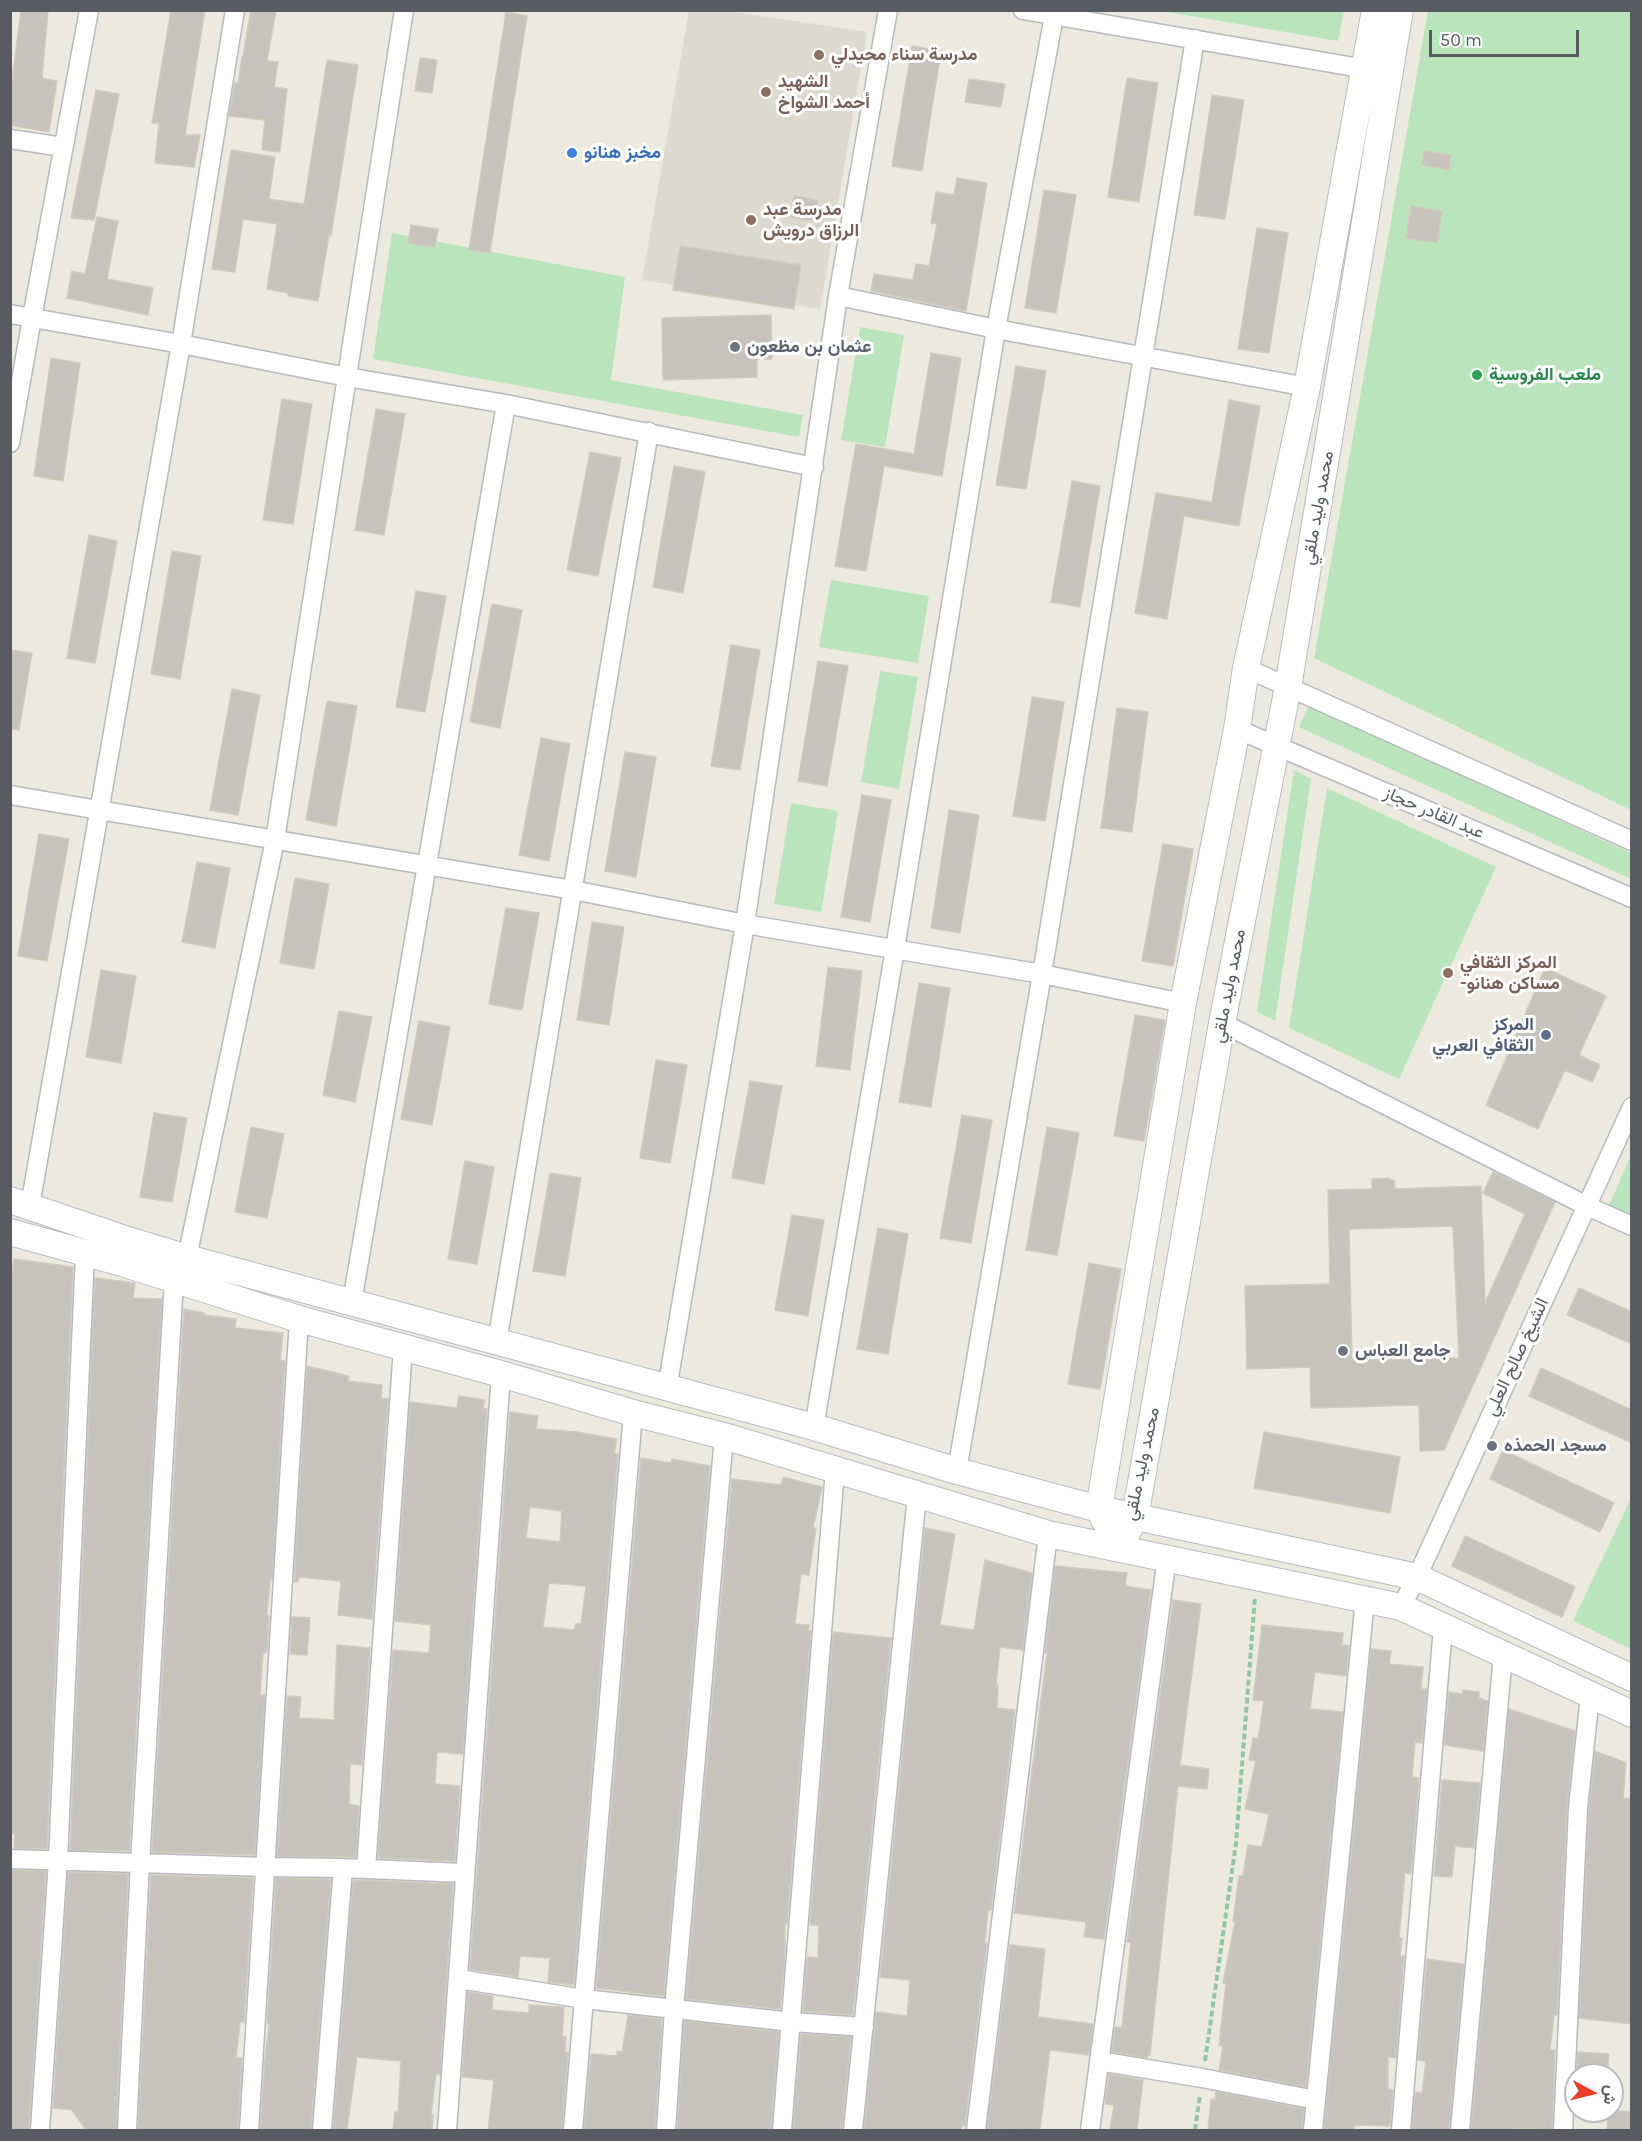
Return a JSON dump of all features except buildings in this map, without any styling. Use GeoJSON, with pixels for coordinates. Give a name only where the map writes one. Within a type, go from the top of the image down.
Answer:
{"type":"FeatureCollection","features":[{"type":"Feature","properties":{"kind":"main road","name":"محمد وليد ملقي"},"geometry":{"type":"LineString","coordinates":[[1118,1548],[1099,1509],[1183,1003],[1237,729],[1246,668],[1307,387],[1375,10]]}},
{"type":"Feature","properties":{"kind":"main road","name":"محمد وليد ملقي"},"geometry":{"type":"LineString","coordinates":[[1118,1548],[1135,1517],[1222,1023],[1288,687],[1400,10]]}},
{"type":"Feature","properties":{"kind":"main road"},"geometry":{"type":"LineString","coordinates":[[20,1203],[187,1258],[814,1427],[957,1471],[1099,1509],[1417,1577],[1632,1677]]}},
{"type":"Feature","properties":{"kind":"main road"},"geometry":{"type":"LineString","coordinates":[[10,1232],[298,1319],[501,1374],[633,1413],[724,1436],[1048,1534],[1401,1607],[1632,1714]]}},
{"type":"Feature","properties":{"kind":"street"},"geometry":{"type":"LineString","coordinates":[[10,443],[89,10]]}},
{"type":"Feature","properties":{"kind":"street"},"geometry":{"type":"LineString","coordinates":[[20,1203],[101,811],[236,10]]}},
{"type":"Feature","properties":{"kind":"street"},"geometry":{"type":"LineString","coordinates":[[127,2130],[174,1280],[187,1258],[275,840],[404,10]]}},
{"type":"Feature","properties":{"kind":"street"},"geometry":{"type":"LineString","coordinates":[[667,1389],[745,924],[838,296],[888,10]]}},
{"type":"Feature","properties":{"kind":"street"},"geometry":{"type":"LineString","coordinates":[[1023,10],[1366,69]]}},
{"type":"Feature","properties":{"kind":"street"},"geometry":{"type":"LineString","coordinates":[[814,1427],[996,329],[1054,16]]}},
{"type":"Feature","properties":{"kind":"street"},"geometry":{"type":"LineString","coordinates":[[957,1471],[1042,974],[1142,355],[1196,39]]}},
{"type":"Feature","properties":{"kind":"street"},"geometry":{"type":"LineString","coordinates":[[10,139],[63,147]]}},
{"type":"Feature","properties":{"kind":"street"},"geometry":{"type":"LineString","coordinates":[[838,296],[996,329],[1307,387]]}},
{"type":"Feature","properties":{"kind":"street"},"geometry":{"type":"LineString","coordinates":[[10,314],[181,344],[347,377],[506,404],[814,467]]}},
{"type":"Feature","properties":{"kind":"street"},"geometry":{"type":"LineString","coordinates":[[352,1302],[506,404]]}},
{"type":"Feature","properties":{"kind":"street"},"geometry":{"type":"LineString","coordinates":[[497,1342],[649,432]]}},
{"type":"Feature","properties":{"kind":"street"},"geometry":{"type":"LineString","coordinates":[[1246,668],[1632,841]]}},
{"type":"Feature","properties":{"kind":"street","name":"عبد القادر حجاز"},"geometry":{"type":"LineString","coordinates":[[1237,729],[1632,898]]}},
{"type":"Feature","properties":{"kind":"street"},"geometry":{"type":"LineString","coordinates":[[10,795],[573,890],[745,924],[1042,974],[1183,1003]]}},
{"type":"Feature","properties":{"kind":"street"},"geometry":{"type":"LineString","coordinates":[[1222,1023],[1587,1206],[1632,1226]]}},
{"type":"Feature","properties":{"kind":"street","name":"الشيخ صالح العلي"},"geometry":{"type":"LineString","coordinates":[[1401,1607],[1417,1577],[1632,1107]]}},
{"type":"Feature","properties":{"kind":"street"},"geometry":{"type":"LineString","coordinates":[[40,2130],[58,1860],[86,1254]]}},
{"type":"Feature","properties":{"kind":"street"},"geometry":{"type":"LineString","coordinates":[[249,2130],[298,1319]]}},
{"type":"Feature","properties":{"kind":"street"},"geometry":{"type":"LineString","coordinates":[[366,1869],[403,1348]]}},
{"type":"Feature","properties":{"kind":"street"},"geometry":{"type":"LineString","coordinates":[[447,2130],[501,1374]]}},
{"type":"Feature","properties":{"kind":"street"},"geometry":{"type":"LineString","coordinates":[[573,2130],[633,1413]]}},
{"type":"Feature","properties":{"kind":"street"},"geometry":{"type":"LineString","coordinates":[[666,2130],[674,2009],[724,1436]]}},
{"type":"Feature","properties":{"kind":"street"},"geometry":{"type":"LineString","coordinates":[[782,2130],[835,1470]]}},
{"type":"Feature","properties":{"kind":"street"},"geometry":{"type":"LineString","coordinates":[[853,2130],[917,1495]]}},
{"type":"Feature","properties":{"kind":"street"},"geometry":{"type":"LineString","coordinates":[[976,2130],[1048,1534]]}},
{"type":"Feature","properties":{"kind":"street"},"geometry":{"type":"LineString","coordinates":[[1090,2130],[1167,1557]]}},
{"type":"Feature","properties":{"kind":"street"},"geometry":{"type":"LineString","coordinates":[[1313,2130],[1365,1599]]}},
{"type":"Feature","properties":{"kind":"street"},"geometry":{"type":"LineString","coordinates":[[1401,2130],[1443,1627]]}},
{"type":"Feature","properties":{"kind":"street"},"geometry":{"type":"LineString","coordinates":[[1460,2130],[1503,1655]]}},
{"type":"Feature","properties":{"kind":"street"},"geometry":{"type":"LineString","coordinates":[[1563,2130],[1578,1808],[1590,1696]]}},
{"type":"Feature","properties":{"kind":"street"},"geometry":{"type":"LineString","coordinates":[[10,1859],[464,1873]]}},
{"type":"Feature","properties":{"kind":"street"},"geometry":{"type":"LineString","coordinates":[[322,2130],[343,1868]]}},
{"type":"Feature","properties":{"kind":"street"},"geometry":{"type":"LineString","coordinates":[[459,1979],[584,1999],[792,2022],[864,2027]]}},
{"type":"Feature","properties":{"kind":"street"},"geometry":{"type":"LineString","coordinates":[[1099,2061],[1316,2100]]}},
{"type":"Feature","properties":{"kind":"path"},"geometry":{"type":"LineString","coordinates":[[1195,2130],[1236,1843],[1257,1576]]}},
{"type":"Feature","properties":{"kind":"shaded area"},"geometry":{"type":"Polygon","coordinates":[[[689,11],[728,11],[867,32],[820,309],[642,280],[689,11]]]}},
{"type":"Feature","properties":{"kind":"green space"},"geometry":{"type":"Polygon","coordinates":[[[1344,10],[1338,41],[1161,11],[1344,10]]]}},
{"type":"Feature","properties":{"kind":"green space"},"geometry":{"type":"Polygon","coordinates":[[[1428,11],[1631,11],[1631,810],[1314,658],[1428,11]]]}},
{"type":"Feature","properties":{"kind":"green space"},"geometry":{"type":"Polygon","coordinates":[[[392,233],[625,277],[611,380],[803,415],[799,437],[373,359],[392,233]]]}},
{"type":"Feature","properties":{"kind":"green space"},"geometry":{"type":"Polygon","coordinates":[[[860,327],[904,335],[885,447],[841,440],[860,327]]]}},
{"type":"Feature","properties":{"kind":"green space"},"geometry":{"type":"Polygon","coordinates":[[[831,580],[929,596],[918,663],[819,647],[831,580]]]}},
{"type":"Feature","properties":{"kind":"green space"},"geometry":{"type":"Polygon","coordinates":[[[880,671],[918,677],[899,789],[861,782],[880,671]]]}},
{"type":"Feature","properties":{"kind":"green space"},"geometry":{"type":"Polygon","coordinates":[[[1309,705],[1631,853],[1631,879],[1299,727],[1309,705]]]}},
{"type":"Feature","properties":{"kind":"green space"},"geometry":{"type":"Polygon","coordinates":[[[1294,770],[1311,779],[1275,1021],[1257,1012],[1294,770]]]}},
{"type":"Feature","properties":{"kind":"green space"},"geometry":{"type":"Polygon","coordinates":[[[1327,788],[1496,867],[1399,1079],[1289,1028],[1327,788]]]}},
{"type":"Feature","properties":{"kind":"green space"},"geometry":{"type":"Polygon","coordinates":[[[791,803],[838,811],[821,912],[774,904],[791,803]]]}},
{"type":"Feature","properties":{"kind":"green space"},"geometry":{"type":"Polygon","coordinates":[[[1631,1155],[1631,1219],[1608,1208],[1631,1155]]]}},
{"type":"Feature","properties":{"kind":"green space"},"geometry":{"type":"Polygon","coordinates":[[[1631,1498],[1632,1649],[1573,1621],[1631,1498]]]}},
{"type":"Feature","properties":{"kind":"place","name":"مدرسة سناء محيدلي"},"geometry":{"type":"Point","coordinates":[819,55]}},
{"type":"Feature","properties":{"kind":"place","name":"الشهيد أحمد الشواخ"},"geometry":{"type":"Point","coordinates":[766,92]}},
{"type":"Feature","properties":{"kind":"place","name":"مخبز هنانو"},"geometry":{"type":"Point","coordinates":[572,153]}},
{"type":"Feature","properties":{"kind":"place","name":"مدرسة عبد الرزاق درويش"},"geometry":{"type":"Point","coordinates":[751,220]}},
{"type":"Feature","properties":{"kind":"place","name":"عثمان بن مظعون"},"geometry":{"type":"Point","coordinates":[735,347]}},
{"type":"Feature","properties":{"kind":"place","name":"ملعب الفروسية"},"geometry":{"type":"Point","coordinates":[1477,375]}},
{"type":"Feature","properties":{"kind":"place","name":"المركز الثقافي -مساكن هنانو"},"geometry":{"type":"Point","coordinates":[1448,973]}},
{"type":"Feature","properties":{"kind":"place","name":"المركز الثقافي العربي"},"geometry":{"type":"Point","coordinates":[1546,1035]}},
{"type":"Feature","properties":{"kind":"place","name":"جامع العباس"},"geometry":{"type":"Point","coordinates":[1343,1351]}},
{"type":"Feature","properties":{"kind":"place","name":"مسجد الحمذه"},"geometry":{"type":"Point","coordinates":[1492,1446]}}]}
